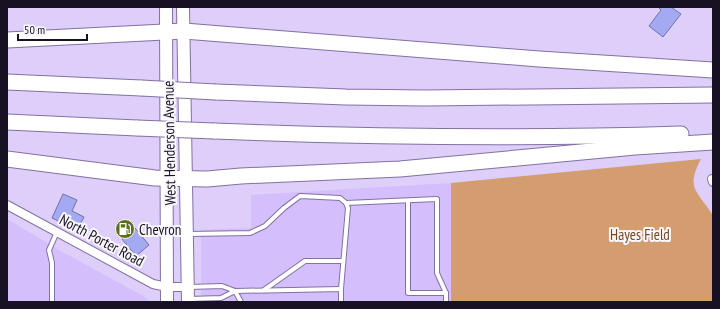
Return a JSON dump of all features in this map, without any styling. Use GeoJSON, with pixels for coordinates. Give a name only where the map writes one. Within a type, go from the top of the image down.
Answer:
{"type":"FeatureCollection","features":[{"type":"Feature","properties":{"kind":"highway"},"geometry":{"type":"LineString","coordinates":[[7,40],[184,31],[540,59],[713,70]]}},
{"type":"Feature","properties":{"kind":"highway"},"geometry":{"type":"LineString","coordinates":[[7,82],[346,97],[425,98],[713,95]]}},
{"type":"Feature","properties":{"kind":"highway"},"geometry":{"type":"LineString","coordinates":[[7,122],[326,135],[472,137],[639,135],[713,132]]}},
{"type":"Feature","properties":{"kind":"highway"},"geometry":{"type":"LineString","coordinates":[[7,159],[167,179],[207,179],[450,165],[635,147],[713,142]]}},
{"type":"Feature","properties":{"kind":"main road","name":"West Henderson Avenue"},"geometry":{"type":"LineString","coordinates":[[166,7],[167,302]]}},
{"type":"Feature","properties":{"kind":"main road","name":"West Henderson Avenue"},"geometry":{"type":"LineString","coordinates":[[183,7],[188,296]]}},
{"type":"Feature","properties":{"kind":"street","name":"North Porter Road"},"geometry":{"type":"LineString","coordinates":[[7,205],[153,284],[167,287],[188,296]]}},
{"type":"Feature","properties":{"kind":"lane"},"geometry":{"type":"LineString","coordinates":[[187,234],[250,233],[265,226],[284,208],[300,196],[340,198],[346,203],[348,208],[341,302]]}},
{"type":"Feature","properties":{"kind":"lane"},"geometry":{"type":"LineString","coordinates":[[346,203],[437,200],[437,273],[446,293],[446,302]]}},
{"type":"Feature","properties":{"kind":"lane"},"geometry":{"type":"LineString","coordinates":[[408,201],[408,293],[446,293]]}},
{"type":"Feature","properties":{"kind":"lane"},"geometry":{"type":"LineString","coordinates":[[52,302],[52,263],[49,250],[57,232]]}},
{"type":"Feature","properties":{"kind":"lane"},"geometry":{"type":"LineString","coordinates":[[264,290],[305,261],[343,261]]}},
{"type":"Feature","properties":{"kind":"lane"},"geometry":{"type":"LineString","coordinates":[[188,296],[222,286],[234,291],[341,289]]}},
{"type":"Feature","properties":{"kind":"lane"},"geometry":{"type":"LineString","coordinates":[[188,296],[221,298],[234,291]]}},
{"type":"Feature","properties":{"kind":"lane"},"geometry":{"type":"LineString","coordinates":[[234,291],[241,302]]}},
{"type":"Feature","properties":{"kind":"shaded area"},"geometry":{"type":"Polygon","coordinates":[[[451,183],[451,302],[201,302],[201,230],[251,228],[251,195],[451,183]]]}},
{"type":"Feature","properties":{"kind":"shaded area"},"geometry":{"type":"Polygon","coordinates":[[[7,219],[59,250],[145,297],[150,302],[7,302],[7,219]]]}},
{"type":"Feature","properties":{"kind":"green space","name":"Hayes Field"},"geometry":{"type":"Polygon","coordinates":[[[701,159],[696,169],[694,184],[698,194],[712,214],[713,302],[451,302],[451,183],[701,159]]]}},
{"type":"Feature","properties":{"kind":"building"},"geometry":{"type":"Polygon","coordinates":[[[658,7],[671,7],[681,14],[663,37],[649,26],[661,10],[658,7]]]}},
{"type":"Feature","properties":{"kind":"building"},"geometry":{"type":"Polygon","coordinates":[[[63,194],[77,200],[72,211],[84,217],[77,230],[52,218],[63,194]]]}},
{"type":"Feature","properties":{"kind":"building"},"geometry":{"type":"Polygon","coordinates":[[[135,228],[149,245],[136,256],[122,239],[135,228]]]}},
{"type":"Feature","properties":{"kind":"place","name":"Chevron"},"geometry":{"type":"Point","coordinates":[125,229]}}]}
